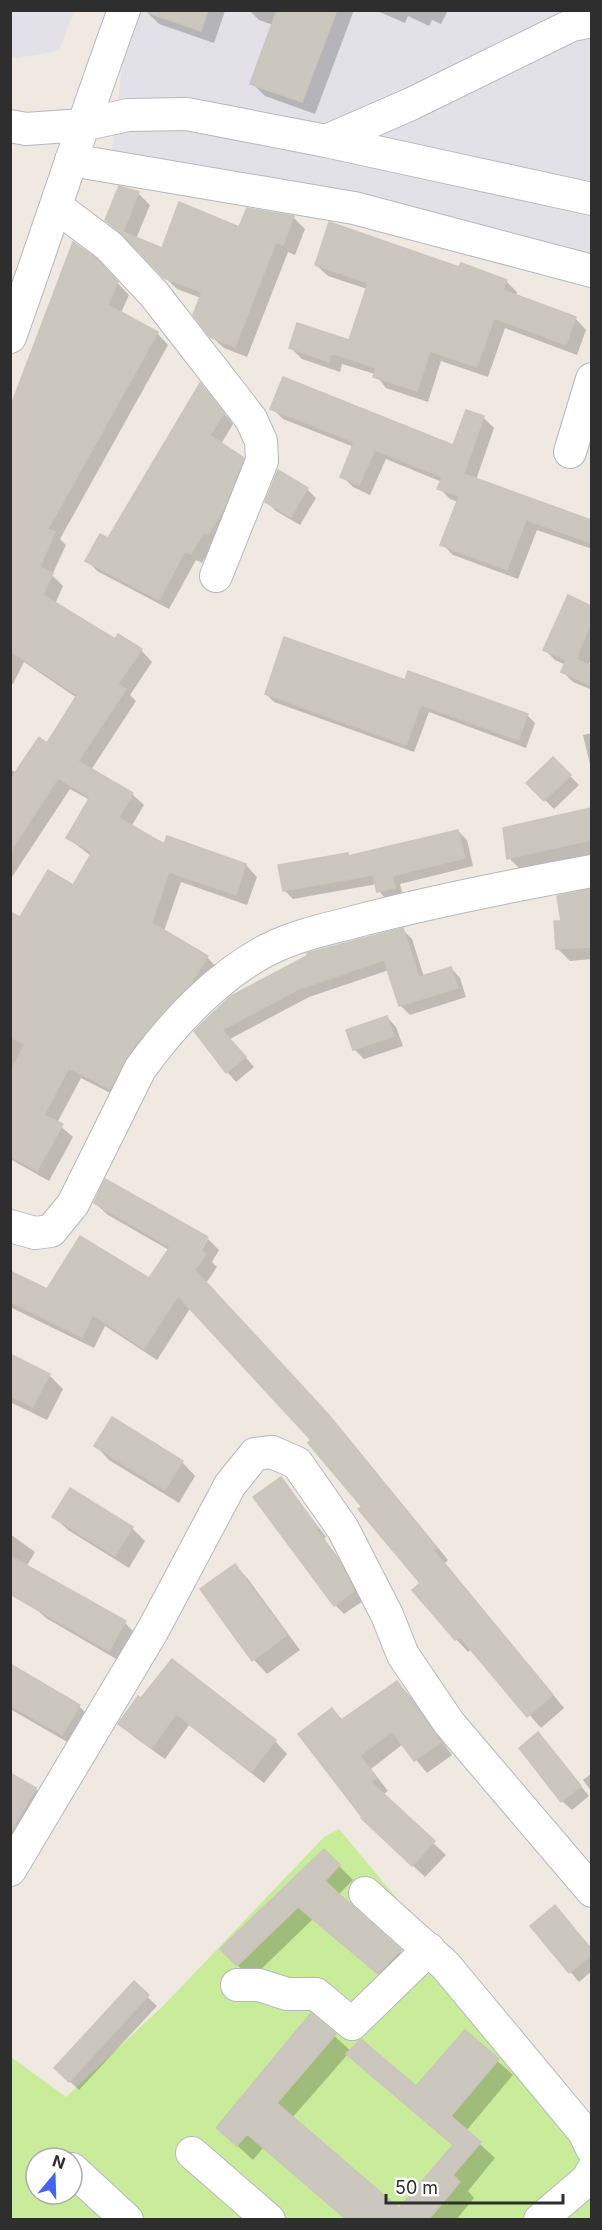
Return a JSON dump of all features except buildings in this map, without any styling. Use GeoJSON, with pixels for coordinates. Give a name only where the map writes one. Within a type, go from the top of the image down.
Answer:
{"type":"FeatureCollection","features":[{"type":"Feature","properties":{"kind":"street"},"geometry":{"type":"LineString","coordinates":[[10,337],[57,207],[82,124],[124,10]]}},
{"type":"Feature","properties":{"kind":"street"},"geometry":{"type":"LineString","coordinates":[[326,141],[411,104],[572,25],[591,21]]}},
{"type":"Feature","properties":{"kind":"street"},"geometry":{"type":"LineString","coordinates":[[10,126],[26,129],[82,124],[128,115],[188,114],[326,141],[591,199]]}},
{"type":"Feature","properties":{"kind":"street"},"geometry":{"type":"LineString","coordinates":[[71,160],[354,208],[591,271]]}},
{"type":"Feature","properties":{"kind":"street"},"geometry":{"type":"LineString","coordinates":[[57,207],[109,246],[154,294],[251,419],[261,441],[262,461],[216,576]]}},
{"type":"Feature","properties":{"kind":"street"},"geometry":{"type":"LineString","coordinates":[[570,452],[591,379]]}},
{"type":"Feature","properties":{"kind":"street"},"geometry":{"type":"LineString","coordinates":[[10,1226],[35,1233],[51,1231],[73,1204],[140,1069],[154,1049],[189,1012],[234,971],[268,949],[298,937],[439,900],[591,871]]}},
{"type":"Feature","properties":{"kind":"street"},"geometry":{"type":"LineString","coordinates":[[10,1870],[153,1630],[230,1485],[255,1454],[272,1452],[297,1463],[343,1529],[387,1615],[403,1655],[449,1722],[591,1891]]}},
{"type":"Feature","properties":{"kind":"street"},"geometry":{"type":"LineString","coordinates":[[365,1893],[446,1966],[584,2132],[591,2149]]}},
{"type":"Feature","properties":{"kind":"street"},"geometry":{"type":"LineString","coordinates":[[237,1985],[259,1985],[286,1994],[316,1994],[352,2024],[429,1949]]}},
{"type":"Feature","properties":{"kind":"street"},"geometry":{"type":"LineString","coordinates":[[192,2153],[269,2220]]}},
{"type":"Feature","properties":{"kind":"street"},"geometry":{"type":"LineString","coordinates":[[540,2220],[588,2179],[591,2171]]}},
{"type":"Feature","properties":{"kind":"street"},"geometry":{"type":"LineString","coordinates":[[84,2180],[128,2220]]}},
{"type":"Feature","properties":{"kind":"shaded area"},"geometry":{"type":"Polygon","coordinates":[[[11,10],[74,10],[59,51],[11,58],[11,10]]]}},
{"type":"Feature","properties":{"kind":"shaded area"},"geometry":{"type":"Polygon","coordinates":[[[140,11],[591,11],[591,257],[111,159],[123,58],[140,11]]]}},
{"type":"Feature","properties":{"kind":"green space"},"geometry":{"type":"Polygon","coordinates":[[[339,1829],[591,2131],[591,2219],[11,2220],[11,2057],[66,2097],[165,2004],[324,1837],[339,1829]]]}}]}
